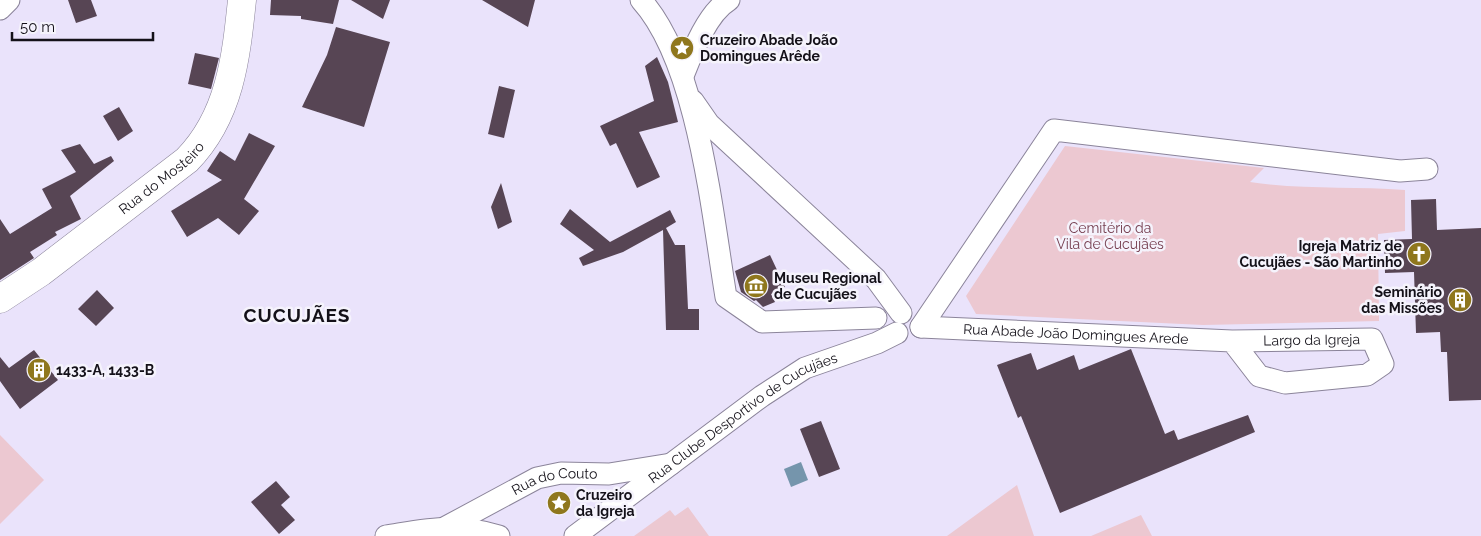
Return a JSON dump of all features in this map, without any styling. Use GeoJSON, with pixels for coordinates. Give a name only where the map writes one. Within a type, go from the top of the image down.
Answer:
{"type":"FeatureCollection","features":[{"type":"Feature","properties":{"kind":"main road","name":"Rua do Mosteiro"},"geometry":{"type":"LineString","coordinates":[[0,299],[41,272],[187,160],[203,143],[224,102],[237,53],[242,0]]}},
{"type":"Feature","properties":{"kind":"street"},"geometry":{"type":"LineString","coordinates":[[0,9],[9,0]]}},
{"type":"Feature","properties":{"kind":"street"},"geometry":{"type":"LineString","coordinates":[[641,0],[655,15],[685,85],[709,124],[876,279],[899,323],[901,338],[913,337],[921,328],[1054,130],[1400,171],[1427,169]]}},
{"type":"Feature","properties":{"kind":"street"},"geometry":{"type":"LineString","coordinates":[[729,0],[720,5],[699,39],[685,85],[706,174],[726,297],[762,322],[876,318]]}},
{"type":"Feature","properties":{"kind":"street","name":"Rua Clube Desportivo de Cucujães"},"geometry":{"type":"LineString","coordinates":[[575,536],[674,464],[762,396],[805,368],[878,343],[899,323]]}},
{"type":"Feature","properties":{"kind":"street","name":"Rua Abade João Domingues Arede"},"geometry":{"type":"LineString","coordinates":[[921,328],[1232,341]]}},
{"type":"Feature","properties":{"kind":"street","name":"Largo da Igreja"},"geometry":{"type":"LineString","coordinates":[[1372,339],[1383,364],[1367,375],[1285,383],[1259,376],[1232,341],[1372,339]]}},
{"type":"Feature","properties":{"kind":"street","name":"Rua do Couto"},"geometry":{"type":"LineString","coordinates":[[446,526],[537,478],[561,474],[609,474],[674,464]]}},
{"type":"Feature","properties":{"kind":"street","name":"Rua do Couto"},"geometry":{"type":"LineString","coordinates":[[386,536],[446,526],[476,529],[499,536]]}},
{"type":"Feature","properties":{"kind":"green space","name":"Cemitério da Vila de Cucujães"},"geometry":{"type":"Polygon","coordinates":[[[1065,146],[1264,168],[1250,182],[1289,186],[1405,190],[1405,231],[1378,234],[1379,321],[1203,325],[976,314],[966,296],[1065,146]]]}},
{"type":"Feature","properties":{"kind":"green space"},"geometry":{"type":"Polygon","coordinates":[[[0,435],[44,480],[0,524],[0,435]]]}},
{"type":"Feature","properties":{"kind":"green space"},"geometry":{"type":"Polygon","coordinates":[[[1017,485],[1034,536],[947,536],[1017,485]]]}},
{"type":"Feature","properties":{"kind":"green space"},"geometry":{"type":"Polygon","coordinates":[[[688,507],[709,536],[634,536],[670,510],[675,516],[688,507]]]}},
{"type":"Feature","properties":{"kind":"green space"},"geometry":{"type":"Polygon","coordinates":[[[1141,515],[1152,536],[1091,536],[1141,515]]]}},
{"type":"Feature","properties":{"kind":"water"},"geometry":{"type":"Polygon","coordinates":[[[801,462],[808,480],[791,487],[784,469],[801,462]]]}},
{"type":"Feature","properties":{"kind":"building"},"geometry":{"type":"Polygon","coordinates":[[[68,0],[91,0],[97,16],[76,23],[68,0]]]}},
{"type":"Feature","properties":{"kind":"building"},"geometry":{"type":"Polygon","coordinates":[[[271,0],[339,0],[333,24],[301,19],[301,16],[270,15],[271,0]]]}},
{"type":"Feature","properties":{"kind":"building"},"geometry":{"type":"Polygon","coordinates":[[[351,0],[390,0],[383,19],[351,0]]]}},
{"type":"Feature","properties":{"kind":"building"},"geometry":{"type":"Polygon","coordinates":[[[482,0],[535,0],[528,27],[482,0]]]}},
{"type":"Feature","properties":{"kind":"building"},"geometry":{"type":"Polygon","coordinates":[[[336,27],[390,42],[364,127],[302,107],[327,55],[336,27]]]}},
{"type":"Feature","properties":{"kind":"building"},"geometry":{"type":"Polygon","coordinates":[[[195,53],[219,58],[211,89],[188,84],[195,53]]]}},
{"type":"Feature","properties":{"kind":"building"},"geometry":{"type":"Polygon","coordinates":[[[657,57],[668,82],[678,122],[639,132],[660,177],[637,188],[616,143],[610,146],[600,126],[654,101],[645,66],[657,57]]]}},
{"type":"Feature","properties":{"kind":"building"},"geometry":{"type":"Polygon","coordinates":[[[499,86],[515,90],[504,138],[488,134],[499,86]]]}},
{"type":"Feature","properties":{"kind":"building"},"geometry":{"type":"Polygon","coordinates":[[[119,107],[133,131],[118,141],[103,116],[119,107]]]}},
{"type":"Feature","properties":{"kind":"building"},"geometry":{"type":"Polygon","coordinates":[[[249,133],[275,146],[244,199],[259,211],[239,235],[218,218],[187,237],[171,211],[222,180],[207,171],[220,151],[235,161],[249,133]]]}},
{"type":"Feature","properties":{"kind":"building"},"geometry":{"type":"Polygon","coordinates":[[[80,144],[94,164],[111,156],[114,161],[70,196],[81,219],[55,232],[57,235],[30,252],[34,258],[0,280],[0,219],[10,234],[52,208],[42,189],[76,172],[61,150],[80,144]]]}},
{"type":"Feature","properties":{"kind":"building"},"geometry":{"type":"Polygon","coordinates":[[[501,183],[512,222],[498,229],[491,207],[501,183]]]}},
{"type":"Feature","properties":{"kind":"building"},"geometry":{"type":"Polygon","coordinates":[[[1436,199],[1437,230],[1481,228],[1481,400],[1449,401],[1447,352],[1441,352],[1440,332],[1416,333],[1414,272],[1385,273],[1384,240],[1412,239],[1411,200],[1436,199]]]}},
{"type":"Feature","properties":{"kind":"building"},"geometry":{"type":"Polygon","coordinates":[[[570,209],[610,242],[670,210],[676,222],[666,228],[675,245],[685,245],[688,309],[699,309],[699,330],[666,330],[663,230],[623,252],[583,266],[579,258],[594,250],[560,224],[570,209]]]}},
{"type":"Feature","properties":{"kind":"building"},"geometry":{"type":"Polygon","coordinates":[[[770,255],[785,287],[771,294],[775,302],[763,307],[756,300],[754,301],[741,292],[735,271],[770,255]]]}},
{"type":"Feature","properties":{"kind":"building"},"geometry":{"type":"Polygon","coordinates":[[[97,290],[114,308],[96,326],[78,309],[97,290]]]}},
{"type":"Feature","properties":{"kind":"building"},"geometry":{"type":"Polygon","coordinates":[[[1131,349],[1165,434],[1174,430],[1178,440],[1248,415],[1255,432],[1060,513],[1021,416],[1018,418],[997,365],[1031,353],[1037,370],[1074,355],[1079,370],[1131,349]]]}},
{"type":"Feature","properties":{"kind":"building"},"geometry":{"type":"Polygon","coordinates":[[[34,350],[58,380],[20,409],[0,381],[0,357],[9,368],[34,350]]]}},
{"type":"Feature","properties":{"kind":"building"},"geometry":{"type":"Polygon","coordinates":[[[821,421],[840,469],[819,477],[800,429],[821,421]]]}},
{"type":"Feature","properties":{"kind":"building"},"geometry":{"type":"Polygon","coordinates":[[[276,481],[290,497],[281,505],[295,520],[279,534],[251,502],[276,481]]]}},
{"type":"Feature","properties":{"kind":"place","name":"Cruzeiro Abade João Domingues Arêde"},"geometry":{"type":"Point","coordinates":[682,48]}},
{"type":"Feature","properties":{"kind":"place","name":"Igreja Matriz de Cucujães - São Martinho"},"geometry":{"type":"Point","coordinates":[1419,254]}},
{"type":"Feature","properties":{"kind":"place","name":"Museu Regional de Cucujães"},"geometry":{"type":"Point","coordinates":[756,286]}},
{"type":"Feature","properties":{"kind":"place","name":"Seminário das Missões"},"geometry":{"type":"Point","coordinates":[1460,300]}},
{"type":"Feature","properties":{"kind":"place","name":"1433-A, 1433-B"},"geometry":{"type":"Point","coordinates":[39,370]}},
{"type":"Feature","properties":{"kind":"place","name":"Cruzeiro da Igreja"},"geometry":{"type":"Point","coordinates":[559,503]}},
{"type":"Feature","properties":{"kind":"district","name":"CUCUJÃES"},"geometry":{"type":"Point","coordinates":[297,315]}}]}
